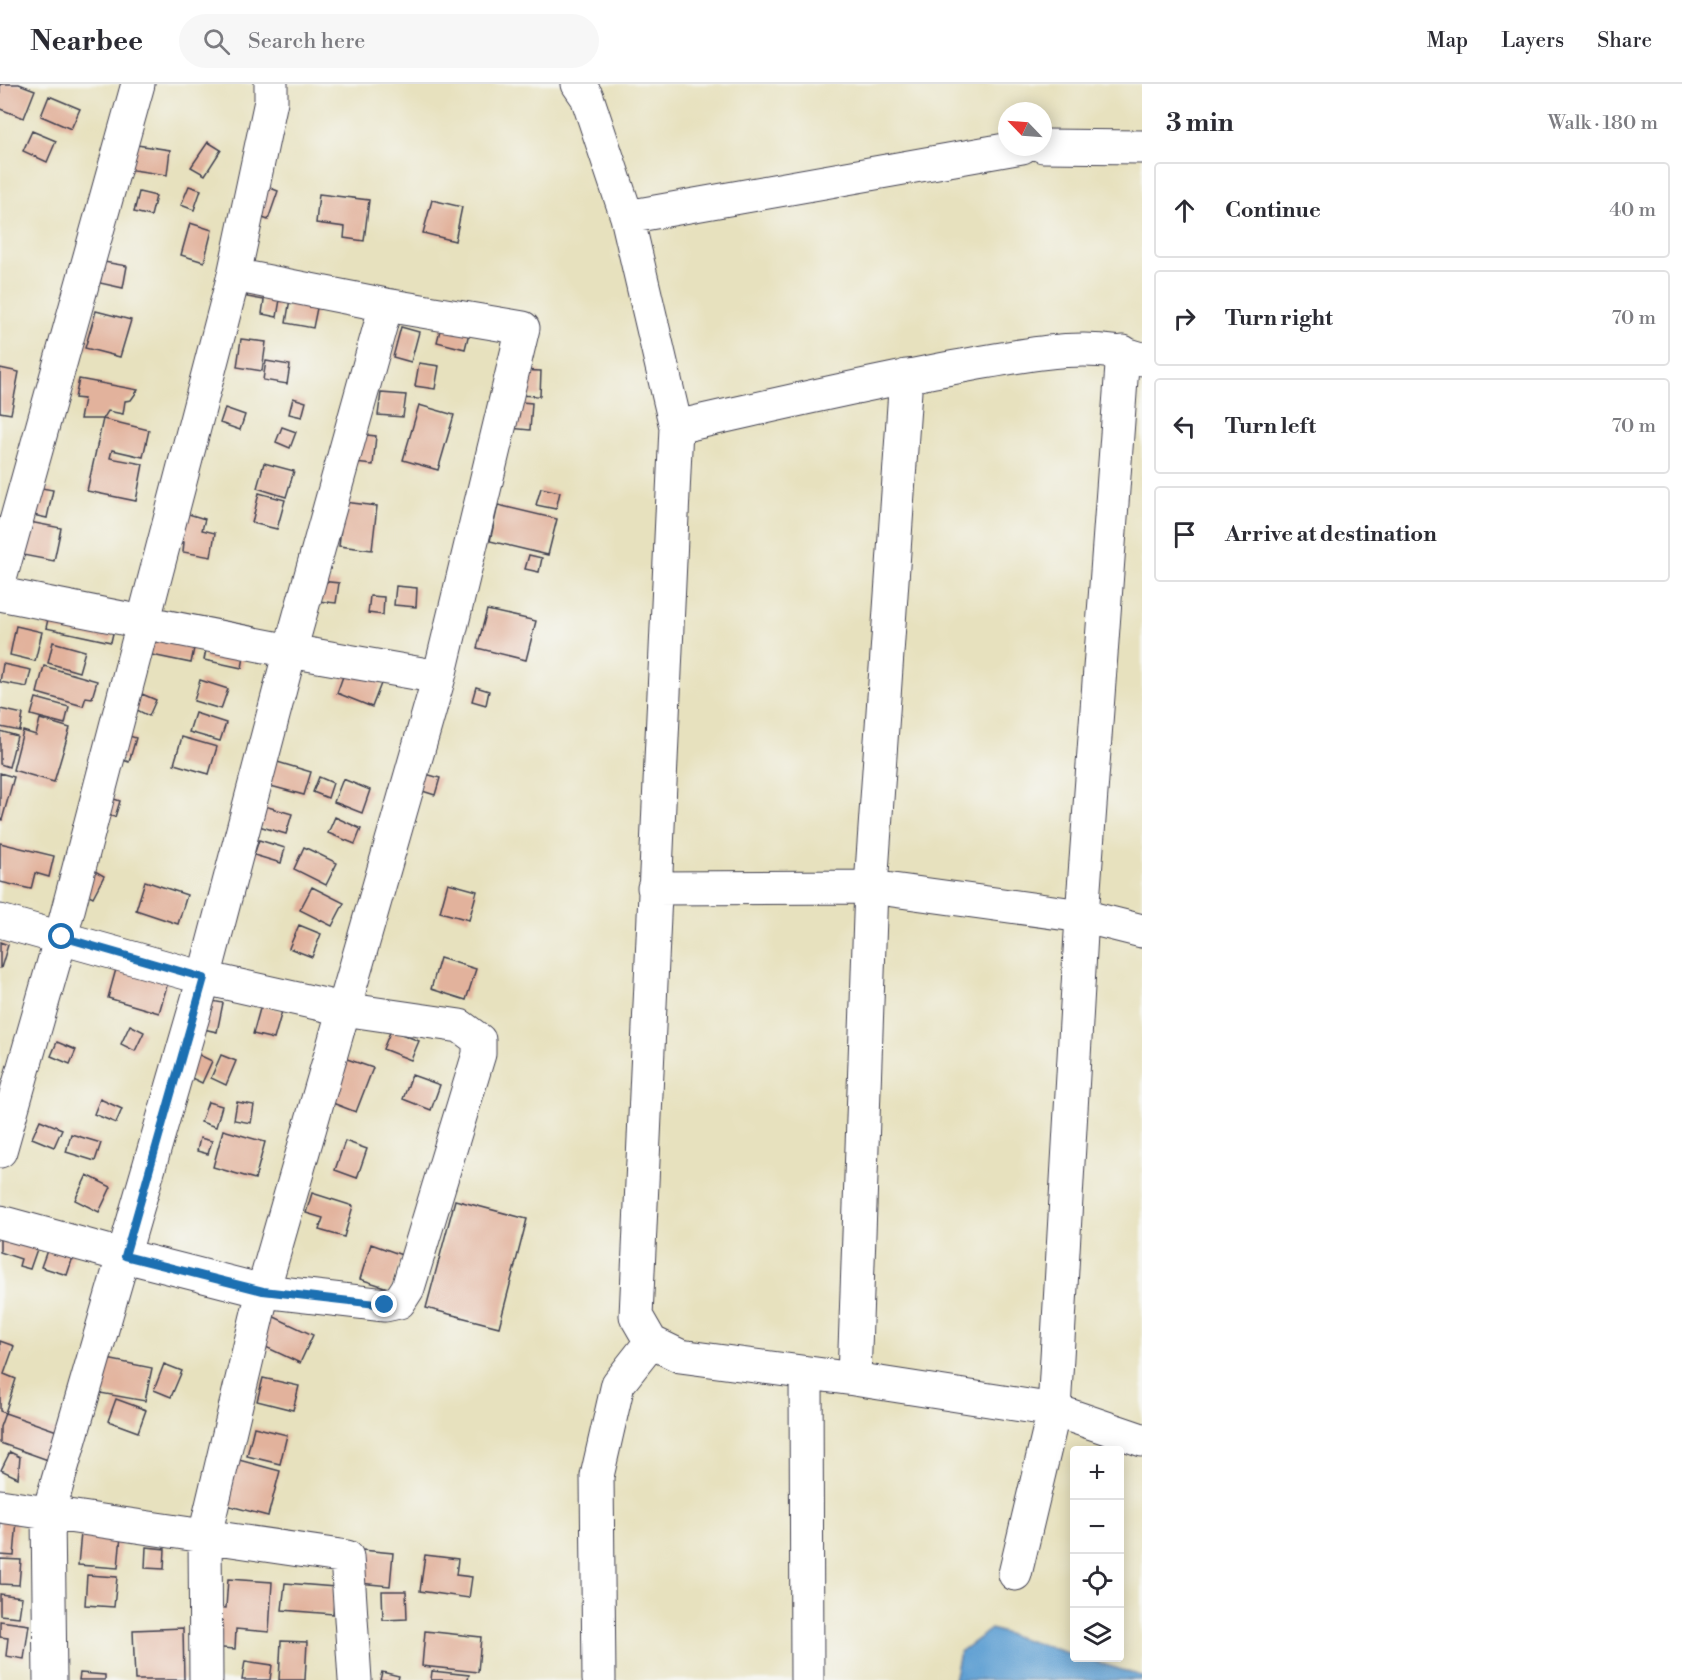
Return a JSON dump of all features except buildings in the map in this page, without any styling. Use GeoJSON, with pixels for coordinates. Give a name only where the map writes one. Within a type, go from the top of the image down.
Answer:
{"type":"FeatureCollection","features":[{"type":"Feature","properties":{"kind":"street"},"geometry":{"type":"LineString","coordinates":[[0,579],[138,84]]}},
{"type":"Feature","properties":{"kind":"street"},"geometry":{"type":"LineString","coordinates":[[0,1151],[62,937],[234,275],[271,101],[271,84]]}},
{"type":"Feature","properties":{"kind":"street"},"geometry":{"type":"LineString","coordinates":[[578,84],[587,97],[627,217],[676,427],[636,1316],[651,1342],[680,1356],[854,1379],[1054,1410],[1142,1440]]}},
{"type":"Feature","properties":{"kind":"street"},"geometry":{"type":"LineString","coordinates":[[1052,146],[1142,147]]}},
{"type":"Feature","properties":{"kind":"street"},"geometry":{"type":"LineString","coordinates":[[627,217],[998,151]]}},
{"type":"Feature","properties":{"kind":"street"},"geometry":{"type":"LineString","coordinates":[[206,1680],[205,1535],[263,1291],[439,677],[523,328],[386,305],[234,275]]}},
{"type":"Feature","properties":{"kind":"street"},"geometry":{"type":"LineString","coordinates":[[50,1680],[48,1515],[204,978],[290,651],[386,305]]}},
{"type":"Feature","properties":{"kind":"street"},"geometry":{"type":"LineString","coordinates":[[676,427],[906,376],[1050,351],[1132,355],[1082,916],[1054,1410],[1015,1574]]}},
{"type":"Feature","properties":{"kind":"street"},"geometry":{"type":"LineString","coordinates":[[854,1379],[871,887],[906,376]]}},
{"type":"Feature","properties":{"kind":"street"},"geometry":{"type":"LineString","coordinates":[[0,594],[290,651],[439,677]]}},
{"type":"Feature","properties":{"kind":"street"},"geometry":{"type":"LineString","coordinates":[[654,888],[871,887],[1082,916],[1142,931]]}},
{"type":"Feature","properties":{"kind":"street"},"geometry":{"type":"LineString","coordinates":[[0,921],[204,978],[343,1008],[460,1026],[479,1040],[479,1054],[408,1288],[399,1302],[385,1305],[263,1291],[0,1222]]}},
{"type":"Feature","properties":{"kind":"street"},"geometry":{"type":"LineString","coordinates":[[599,1680],[597,1476],[618,1384],[651,1342]]}},
{"type":"Feature","properties":{"kind":"street"},"geometry":{"type":"LineString","coordinates":[[806,1373],[807,1680]]}},
{"type":"Feature","properties":{"kind":"street"},"geometry":{"type":"LineString","coordinates":[[0,1506],[48,1515],[205,1535],[347,1557],[355,1680]]}},
{"type":"Feature","properties":{"kind":"water"},"geometry":{"type":"Polygon","coordinates":[[[991,1629],[1070,1654],[1070,1662],[1096,1662],[1142,1676],[1142,1680],[954,1680],[960,1652],[991,1629]]]}},
{"type":"Feature","properties":{"kind":"route"},"geometry":{"type":"LineString","coordinates":[[62,937],[204,978],[125,1256],[263,1291],[385,1305]]}}]}
